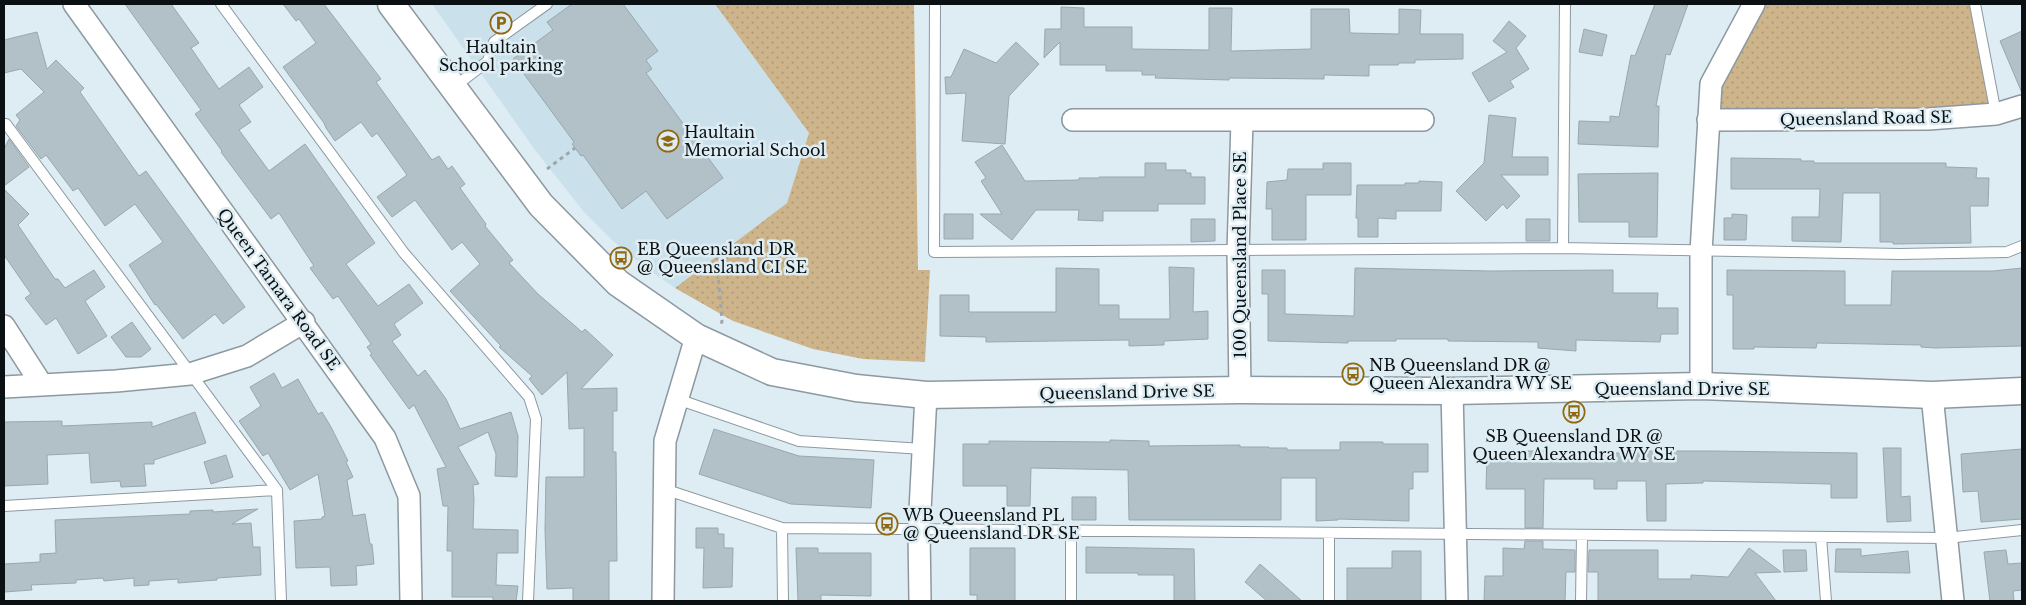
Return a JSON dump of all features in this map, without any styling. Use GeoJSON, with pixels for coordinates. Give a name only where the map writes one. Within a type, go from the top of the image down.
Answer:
{"type":"FeatureCollection","features":[{"type":"Feature","properties":{"kind":"street","name":"Queen Tamara Road SE"},"geometry":{"type":"LineString","coordinates":[[74,4],[304,322],[385,438],[409,496],[411,601]]}},
{"type":"Feature","properties":{"kind":"street","name":"Queensland Drive SE"},"geometry":{"type":"LineString","coordinates":[[391,4],[541,206],[618,283],[705,341],[772,372],[856,388],[926,395],[1240,390],[1452,391],[1701,386],[1932,395],[2022,391]]}},
{"type":"Feature","properties":{"kind":"street"},"geometry":{"type":"LineString","coordinates":[[1701,386],[1701,252],[1708,120],[1712,84],[1754,4]]}},
{"type":"Feature","properties":{"kind":"street","name":"Queensland Road SE"},"geometry":{"type":"LineString","coordinates":[[1708,120],[1928,118],[1996,114],[2022,106]]}},
{"type":"Feature","properties":{"kind":"street"},"geometry":{"type":"LineString","coordinates":[[1073,120],[1423,120]]}},
{"type":"Feature","properties":{"kind":"street","name":"100 Queensland Place SE"},"geometry":{"type":"LineString","coordinates":[[1240,390],[1238,251],[1242,121]]}},
{"type":"Feature","properties":{"kind":"street"},"geometry":{"type":"LineString","coordinates":[[4,387],[116,381],[190,374],[247,356],[304,322]]}},
{"type":"Feature","properties":{"kind":"street"},"geometry":{"type":"LineString","coordinates":[[4,326],[42,384]]}},
{"type":"Feature","properties":{"kind":"street"},"geometry":{"type":"LineString","coordinates":[[663,601],[665,441],[678,399],[705,341]]}},
{"type":"Feature","properties":{"kind":"street"},"geometry":{"type":"LineString","coordinates":[[1452,391],[1457,601]]}},
{"type":"Feature","properties":{"kind":"street"},"geometry":{"type":"LineString","coordinates":[[920,601],[920,530],[926,395]]}},
{"type":"Feature","properties":{"kind":"street"},"geometry":{"type":"LineString","coordinates":[[1932,395],[1952,601]]}},
{"type":"Feature","properties":{"kind":"lane"},"geometry":{"type":"LineString","coordinates":[[221,4],[404,253],[529,397],[536,419],[528,601]]}},
{"type":"Feature","properties":{"kind":"lane"},"geometry":{"type":"LineString","coordinates":[[454,87],[488,61],[494,42],[547,4]]}},
{"type":"Feature","properties":{"kind":"lane"},"geometry":{"type":"LineString","coordinates":[[935,4],[934,252],[1563,248],[1701,252],[1900,254],[2007,252],[2022,246]]}},
{"type":"Feature","properties":{"kind":"lane"},"geometry":{"type":"LineString","coordinates":[[1563,248],[1565,4]]}},
{"type":"Feature","properties":{"kind":"lane"},"geometry":{"type":"LineString","coordinates":[[1975,4],[1996,114]]}},
{"type":"Feature","properties":{"kind":"lane"},"geometry":{"type":"LineString","coordinates":[[4,124],[6,124],[277,490],[281,601]]}},
{"type":"Feature","properties":{"kind":"lane"},"geometry":{"type":"LineString","coordinates":[[678,399],[799,441],[923,449]]}},
{"type":"Feature","properties":{"kind":"lane"},"geometry":{"type":"LineString","coordinates":[[664,489],[782,528],[1946,538],[2022,530]]}},
{"type":"Feature","properties":{"kind":"lane"},"geometry":{"type":"LineString","coordinates":[[4,506],[277,490]]}},
{"type":"Feature","properties":{"kind":"lane"},"geometry":{"type":"LineString","coordinates":[[782,528],[783,601]]}},
{"type":"Feature","properties":{"kind":"lane"},"geometry":{"type":"LineString","coordinates":[[1071,531],[1071,601]]}},
{"type":"Feature","properties":{"kind":"lane"},"geometry":{"type":"LineString","coordinates":[[1329,533],[1329,601]]}},
{"type":"Feature","properties":{"kind":"lane"},"geometry":{"type":"LineString","coordinates":[[1581,601],[1582,535]]}},
{"type":"Feature","properties":{"kind":"lane"},"geometry":{"type":"LineString","coordinates":[[1821,537],[1826,601]]}},
{"type":"Feature","properties":{"kind":"path"},"geometry":{"type":"LineString","coordinates":[[547,169],[575,148]]}},
{"type":"Feature","properties":{"kind":"path"},"geometry":{"type":"LineString","coordinates":[[705,341],[722,321],[716,248]]}},
{"type":"Feature","properties":{"kind":"shaded area","name":"Haultain Memorial School"},"geometry":{"type":"Polygon","coordinates":[[[432,4],[715,4],[809,133],[787,203],[675,288],[646,268],[613,241],[584,212],[535,150],[432,4]]]}},
{"type":"Feature","properties":{"kind":"shaded area"},"geometry":{"type":"Polygon","coordinates":[[[715,4],[914,4],[918,270],[930,270],[925,362],[863,359],[813,349],[733,321],[675,288],[787,203],[809,133],[715,4]]]}},
{"type":"Feature","properties":{"kind":"shaded area"},"geometry":{"type":"Polygon","coordinates":[[[1754,4],[1975,4],[1996,114],[1708,120],[1754,4]]]}},
{"type":"Feature","properties":{"kind":"building"},"geometry":{"type":"Polygon","coordinates":[[[125,4],[171,4],[199,43],[191,48],[219,89],[249,67],[263,87],[239,105],[251,122],[239,130],[269,171],[305,144],[375,243],[346,264],[378,306],[409,284],[423,303],[394,324],[401,335],[392,341],[418,376],[425,370],[446,399],[460,429],[511,412],[518,436],[517,477],[495,476],[496,454],[488,432],[458,447],[479,484],[473,485],[473,529],[518,530],[518,553],[497,553],[496,585],[518,586],[516,601],[493,601],[493,597],[452,597],[452,551],[447,551],[448,506],[443,506],[437,469],[446,467],[414,405],[409,409],[370,355],[372,354],[367,347],[371,344],[338,296],[333,299],[310,268],[314,266],[279,213],[271,219],[221,152],[195,114],[201,110],[125,4]]]}},
{"type":"Feature","properties":{"kind":"building"},"geometry":{"type":"Polygon","coordinates":[[[283,4],[324,4],[381,79],[376,82],[432,160],[439,156],[448,169],[452,166],[465,184],[460,188],[486,224],[485,226],[513,260],[509,263],[538,294],[582,332],[585,329],[613,355],[581,389],[617,388],[617,411],[613,411],[613,452],[616,452],[617,561],[609,561],[609,601],[573,601],[573,588],[547,589],[546,477],[584,477],[584,428],[569,429],[567,372],[542,395],[529,379],[532,376],[499,347],[501,346],[450,291],[480,264],[462,242],[452,250],[415,200],[392,217],[377,197],[407,175],[377,133],[372,137],[361,122],[335,141],[283,67],[316,43],[299,19],[296,21],[283,4]]]}},
{"type":"Feature","properties":{"kind":"building"},"geometry":{"type":"Polygon","coordinates":[[[572,4],[623,4],[658,51],[646,60],[652,69],[646,73],[723,178],[667,219],[646,191],[622,209],[583,155],[581,156],[572,144],[574,142],[513,59],[553,30],[547,22],[572,4]]]}},
{"type":"Feature","properties":{"kind":"building"},"geometry":{"type":"Polygon","coordinates":[[[1655,4],[1688,4],[1670,55],[1666,54],[1656,106],[1659,106],[1658,147],[1578,144],[1579,121],[1610,122],[1610,116],[1619,117],[1631,55],[1635,56],[1655,4]]]}},
{"type":"Feature","properties":{"kind":"building"},"geometry":{"type":"Polygon","coordinates":[[[1061,7],[1084,8],[1084,27],[1132,27],[1132,49],[1209,50],[1209,8],[1232,8],[1231,51],[1311,49],[1311,9],[1349,9],[1350,33],[1399,34],[1399,9],[1421,10],[1420,34],[1463,34],[1463,59],[1415,60],[1415,63],[1399,63],[1398,65],[1369,65],[1369,76],[1324,75],[1324,79],[1229,78],[1229,80],[1155,78],[1156,75],[1142,75],[1142,71],[1106,71],[1106,65],[1060,65],[1060,42],[1044,58],[1045,29],[1061,29],[1061,7]]]}},
{"type":"Feature","properties":{"kind":"building"},"geometry":{"type":"Polygon","coordinates":[[[1509,21],[1526,36],[1516,48],[1529,69],[1510,81],[1514,87],[1489,102],[1472,73],[1507,52],[1493,41],[1509,21]]]}},
{"type":"Feature","properties":{"kind":"building"},"geometry":{"type":"Polygon","coordinates":[[[1584,29],[1607,35],[1602,56],[1579,52],[1584,29]]]}},
{"type":"Feature","properties":{"kind":"building"},"geometry":{"type":"Polygon","coordinates":[[[2022,31],[2022,93],[2000,41],[2022,31]]]}},
{"type":"Feature","properties":{"kind":"building"},"geometry":{"type":"Polygon","coordinates":[[[37,32],[47,69],[56,60],[84,88],[80,92],[139,176],[146,171],[245,307],[223,324],[215,314],[183,339],[155,305],[129,265],[163,242],[135,204],[105,226],[78,188],[73,191],[46,155],[41,159],[16,126],[20,120],[16,115],[44,92],[21,69],[4,73],[4,40],[37,32]]]}},
{"type":"Feature","properties":{"kind":"building"},"geometry":{"type":"Polygon","coordinates":[[[1016,42],[1039,64],[1009,96],[1005,144],[962,141],[966,93],[946,94],[945,77],[951,77],[964,49],[996,63],[1016,42]]]}},
{"type":"Feature","properties":{"kind":"building"},"geometry":{"type":"Polygon","coordinates":[[[1489,115],[1516,118],[1512,157],[1548,157],[1548,175],[1501,175],[1520,196],[1507,209],[1503,204],[1486,221],[1456,191],[1484,163],[1489,115]]]}},
{"type":"Feature","properties":{"kind":"building"},"geometry":{"type":"Polygon","coordinates":[[[9,139],[29,167],[4,186],[4,149],[9,139]]]}},
{"type":"Feature","properties":{"kind":"building"},"geometry":{"type":"Polygon","coordinates":[[[1002,145],[1025,181],[1079,180],[1079,178],[1099,177],[1145,177],[1145,163],[1166,163],[1166,170],[1186,170],[1186,173],[1191,173],[1191,177],[1205,177],[1205,204],[1158,204],[1158,211],[1103,211],[1103,221],[1078,220],[1079,210],[1036,210],[1012,240],[980,214],[1002,214],[981,181],[986,178],[975,162],[1002,145]]]}},
{"type":"Feature","properties":{"kind":"building"},"geometry":{"type":"Polygon","coordinates":[[[1731,158],[1801,159],[1801,161],[1814,161],[1814,163],[1946,163],[1946,167],[1977,168],[1976,178],[1989,178],[1988,206],[1970,206],[1971,243],[1893,244],[1893,242],[1880,242],[1880,193],[1843,193],[1841,242],[1792,241],[1792,217],[1819,217],[1820,189],[1731,189],[1731,158]]]}},
{"type":"Feature","properties":{"kind":"building"},"geometry":{"type":"Polygon","coordinates":[[[1323,163],[1351,163],[1351,195],[1306,195],[1306,240],[1272,240],[1272,209],[1266,209],[1267,182],[1287,180],[1288,169],[1323,169],[1323,163]]]}},
{"type":"Feature","properties":{"kind":"building"},"geometry":{"type":"Polygon","coordinates":[[[1658,173],[1657,237],[1629,237],[1629,222],[1579,222],[1578,174],[1658,173]]]}},
{"type":"Feature","properties":{"kind":"building"},"geometry":{"type":"Polygon","coordinates":[[[1419,181],[1442,182],[1441,211],[1396,211],[1396,219],[1378,218],[1378,237],[1358,237],[1358,218],[1356,218],[1357,185],[1405,185],[1405,183],[1419,183],[1419,181]]]}},
{"type":"Feature","properties":{"kind":"building"},"geometry":{"type":"Polygon","coordinates":[[[4,189],[29,214],[18,225],[55,279],[58,279],[65,288],[94,270],[105,287],[85,301],[107,336],[78,354],[56,318],[46,325],[25,298],[31,294],[4,255],[4,189]]]}},
{"type":"Feature","properties":{"kind":"building"},"geometry":{"type":"Polygon","coordinates":[[[944,214],[973,214],[973,239],[944,239],[944,214]]]}},
{"type":"Feature","properties":{"kind":"building"},"geometry":{"type":"Polygon","coordinates":[[[1732,214],[1747,215],[1746,240],[1724,240],[1724,218],[1732,218],[1732,214]]]}},
{"type":"Feature","properties":{"kind":"building"},"geometry":{"type":"Polygon","coordinates":[[[1191,219],[1215,219],[1215,241],[1191,242],[1191,219]]]}},
{"type":"Feature","properties":{"kind":"building"},"geometry":{"type":"Polygon","coordinates":[[[1526,219],[1550,219],[1550,241],[1526,241],[1526,219]]]}},
{"type":"Feature","properties":{"kind":"building"},"geometry":{"type":"Polygon","coordinates":[[[1169,267],[1194,268],[1193,312],[1208,311],[1208,339],[1164,341],[1164,345],[1129,346],[1129,340],[986,342],[986,337],[940,336],[940,295],[969,295],[969,312],[1056,312],[1056,268],[1099,269],[1099,305],[1119,305],[1119,319],[1170,319],[1169,267]]]}},
{"type":"Feature","properties":{"kind":"building"},"geometry":{"type":"Polygon","coordinates":[[[1355,268],[1490,271],[1613,270],[1613,293],[1658,293],[1657,308],[1678,308],[1678,334],[1661,334],[1660,342],[1576,340],[1576,351],[1538,348],[1538,342],[1448,341],[1448,339],[1396,339],[1396,341],[1348,341],[1348,343],[1268,341],[1268,294],[1262,294],[1262,270],[1285,270],[1285,314],[1354,316],[1355,268]]]}},
{"type":"Feature","properties":{"kind":"building"},"geometry":{"type":"Polygon","coordinates":[[[2022,268],[2022,346],[1935,348],[1921,347],[1921,345],[1817,343],[1816,348],[1754,347],[1754,349],[1733,349],[1733,295],[1727,295],[1727,270],[1845,271],[1845,305],[1891,305],[1892,271],[1993,271],[2022,268]]]}},
{"type":"Feature","properties":{"kind":"building"},"geometry":{"type":"Polygon","coordinates":[[[132,322],[151,349],[141,357],[126,357],[111,337],[132,322]]]}},
{"type":"Feature","properties":{"kind":"building"},"geometry":{"type":"Polygon","coordinates":[[[274,373],[282,388],[298,379],[318,414],[322,412],[348,461],[346,462],[353,477],[347,480],[353,516],[365,514],[370,544],[372,544],[374,564],[356,566],[357,585],[331,586],[330,567],[296,568],[294,521],[322,519],[325,516],[318,474],[290,490],[268,453],[263,456],[239,421],[261,406],[250,387],[274,373]]]}},
{"type":"Feature","properties":{"kind":"building"},"geometry":{"type":"Polygon","coordinates":[[[195,412],[206,443],[154,460],[154,464],[144,464],[146,486],[121,487],[120,481],[91,483],[89,453],[47,455],[48,484],[4,486],[4,422],[62,421],[62,426],[152,422],[152,427],[195,412]]]}},
{"type":"Feature","properties":{"kind":"building"},"geometry":{"type":"Polygon","coordinates":[[[714,429],[799,456],[874,460],[871,508],[791,504],[699,474],[714,429]]]}},
{"type":"Feature","properties":{"kind":"building"},"geometry":{"type":"Polygon","coordinates":[[[1110,440],[1149,441],[1149,446],[1240,445],[1240,447],[1287,448],[1287,450],[1340,450],[1340,442],[1428,444],[1428,472],[1413,472],[1413,489],[1409,489],[1409,521],[1338,519],[1316,521],[1316,478],[1281,478],[1281,520],[1129,520],[1128,470],[1031,468],[1030,506],[1007,506],[1007,486],[963,486],[963,444],[989,444],[989,441],[1110,442],[1110,440]]]}},
{"type":"Feature","properties":{"kind":"building"},"geometry":{"type":"Polygon","coordinates":[[[1883,448],[1901,448],[1901,497],[1910,496],[1911,521],[1887,522],[1883,448]]]}},
{"type":"Feature","properties":{"kind":"building"},"geometry":{"type":"Polygon","coordinates":[[[2022,449],[2022,519],[1981,522],[1978,491],[1963,492],[1961,454],[2022,449]]]}},
{"type":"Feature","properties":{"kind":"building"},"geometry":{"type":"Polygon","coordinates":[[[1487,451],[1857,453],[1857,498],[1831,498],[1831,484],[1703,481],[1703,483],[1666,484],[1666,521],[1647,521],[1646,481],[1617,481],[1617,489],[1594,489],[1594,479],[1544,479],[1543,528],[1525,528],[1525,489],[1486,489],[1487,451]]]}},
{"type":"Feature","properties":{"kind":"building"},"geometry":{"type":"Polygon","coordinates":[[[226,455],[233,477],[211,484],[204,462],[226,455]]]}},
{"type":"Feature","properties":{"kind":"building"},"geometry":{"type":"Polygon","coordinates":[[[1072,497],[1096,497],[1096,520],[1072,520],[1072,497]]]}},
{"type":"Feature","properties":{"kind":"building"},"geometry":{"type":"Polygon","coordinates":[[[258,509],[232,524],[251,523],[253,547],[260,547],[261,575],[178,583],[178,579],[149,581],[149,585],[134,586],[134,578],[104,581],[103,578],[76,580],[76,583],[31,585],[32,590],[4,592],[4,564],[40,562],[40,554],[56,553],[55,520],[190,514],[190,511],[213,510],[213,512],[258,509]]]}},
{"type":"Feature","properties":{"kind":"building"},"geometry":{"type":"Polygon","coordinates":[[[696,528],[718,528],[718,534],[724,534],[724,548],[733,548],[732,587],[703,588],[704,548],[696,548],[696,528]]]}},
{"type":"Feature","properties":{"kind":"building"},"geometry":{"type":"Polygon","coordinates":[[[1525,541],[1543,541],[1543,549],[1575,550],[1575,572],[1566,572],[1565,601],[1484,601],[1485,576],[1503,576],[1503,548],[1524,549],[1525,541]]]}},
{"type":"Feature","properties":{"kind":"building"},"geometry":{"type":"Polygon","coordinates":[[[1086,547],[1194,549],[1195,601],[1174,601],[1174,575],[1086,573],[1086,547]]]}},
{"type":"Feature","properties":{"kind":"building"},"geometry":{"type":"Polygon","coordinates":[[[796,548],[818,548],[818,553],[871,553],[871,596],[821,595],[821,601],[798,601],[796,548]]]}},
{"type":"Feature","properties":{"kind":"building"},"geometry":{"type":"Polygon","coordinates":[[[970,548],[1015,548],[1015,601],[977,601],[977,595],[970,595],[970,548]]]}},
{"type":"Feature","properties":{"kind":"building"},"geometry":{"type":"Polygon","coordinates":[[[1749,548],[1781,572],[1755,573],[1776,601],[1598,601],[1598,572],[1588,572],[1589,550],[1658,550],[1658,579],[1691,579],[1691,575],[1728,577],[1749,548]]]}},
{"type":"Feature","properties":{"kind":"building"},"geometry":{"type":"Polygon","coordinates":[[[1836,549],[1861,549],[1861,556],[1908,551],[1910,573],[1835,572],[1836,549]]]}},
{"type":"Feature","properties":{"kind":"building"},"geometry":{"type":"Polygon","coordinates":[[[1783,550],[1806,550],[1807,571],[1784,572],[1783,550]]]}},
{"type":"Feature","properties":{"kind":"building"},"geometry":{"type":"Polygon","coordinates":[[[2006,550],[2008,564],[2022,563],[2022,590],[2013,591],[2014,601],[1990,601],[1984,552],[2006,550]]]}},
{"type":"Feature","properties":{"kind":"building"},"geometry":{"type":"Polygon","coordinates":[[[1392,551],[1421,551],[1421,601],[1347,601],[1347,568],[1392,568],[1392,551]]]}},
{"type":"Feature","properties":{"kind":"building"},"geometry":{"type":"Polygon","coordinates":[[[1260,564],[1302,601],[1267,601],[1245,582],[1260,564]]]}},
{"type":"Feature","properties":{"kind":"place","name":"Haultain School parking"},"geometry":{"type":"Point","coordinates":[501,23]}},
{"type":"Feature","properties":{"kind":"place","name":"Haultain Memorial School"},"geometry":{"type":"Point","coordinates":[668,141]}},
{"type":"Feature","properties":{"kind":"place","name":"EB Queensland DR @ Queensland CI SE"},"geometry":{"type":"Point","coordinates":[621,258]}},
{"type":"Feature","properties":{"kind":"place","name":"NB Queensland DR @ Queen Alexandra WY SE"},"geometry":{"type":"Point","coordinates":[1353,374]}},
{"type":"Feature","properties":{"kind":"place","name":"SB Queensland DR @ Queen Alexandra WY SE"},"geometry":{"type":"Point","coordinates":[1574,412]}},
{"type":"Feature","properties":{"kind":"place","name":"WB Queensland PL @ Queensland DR SE"},"geometry":{"type":"Point","coordinates":[887,524]}}]}
